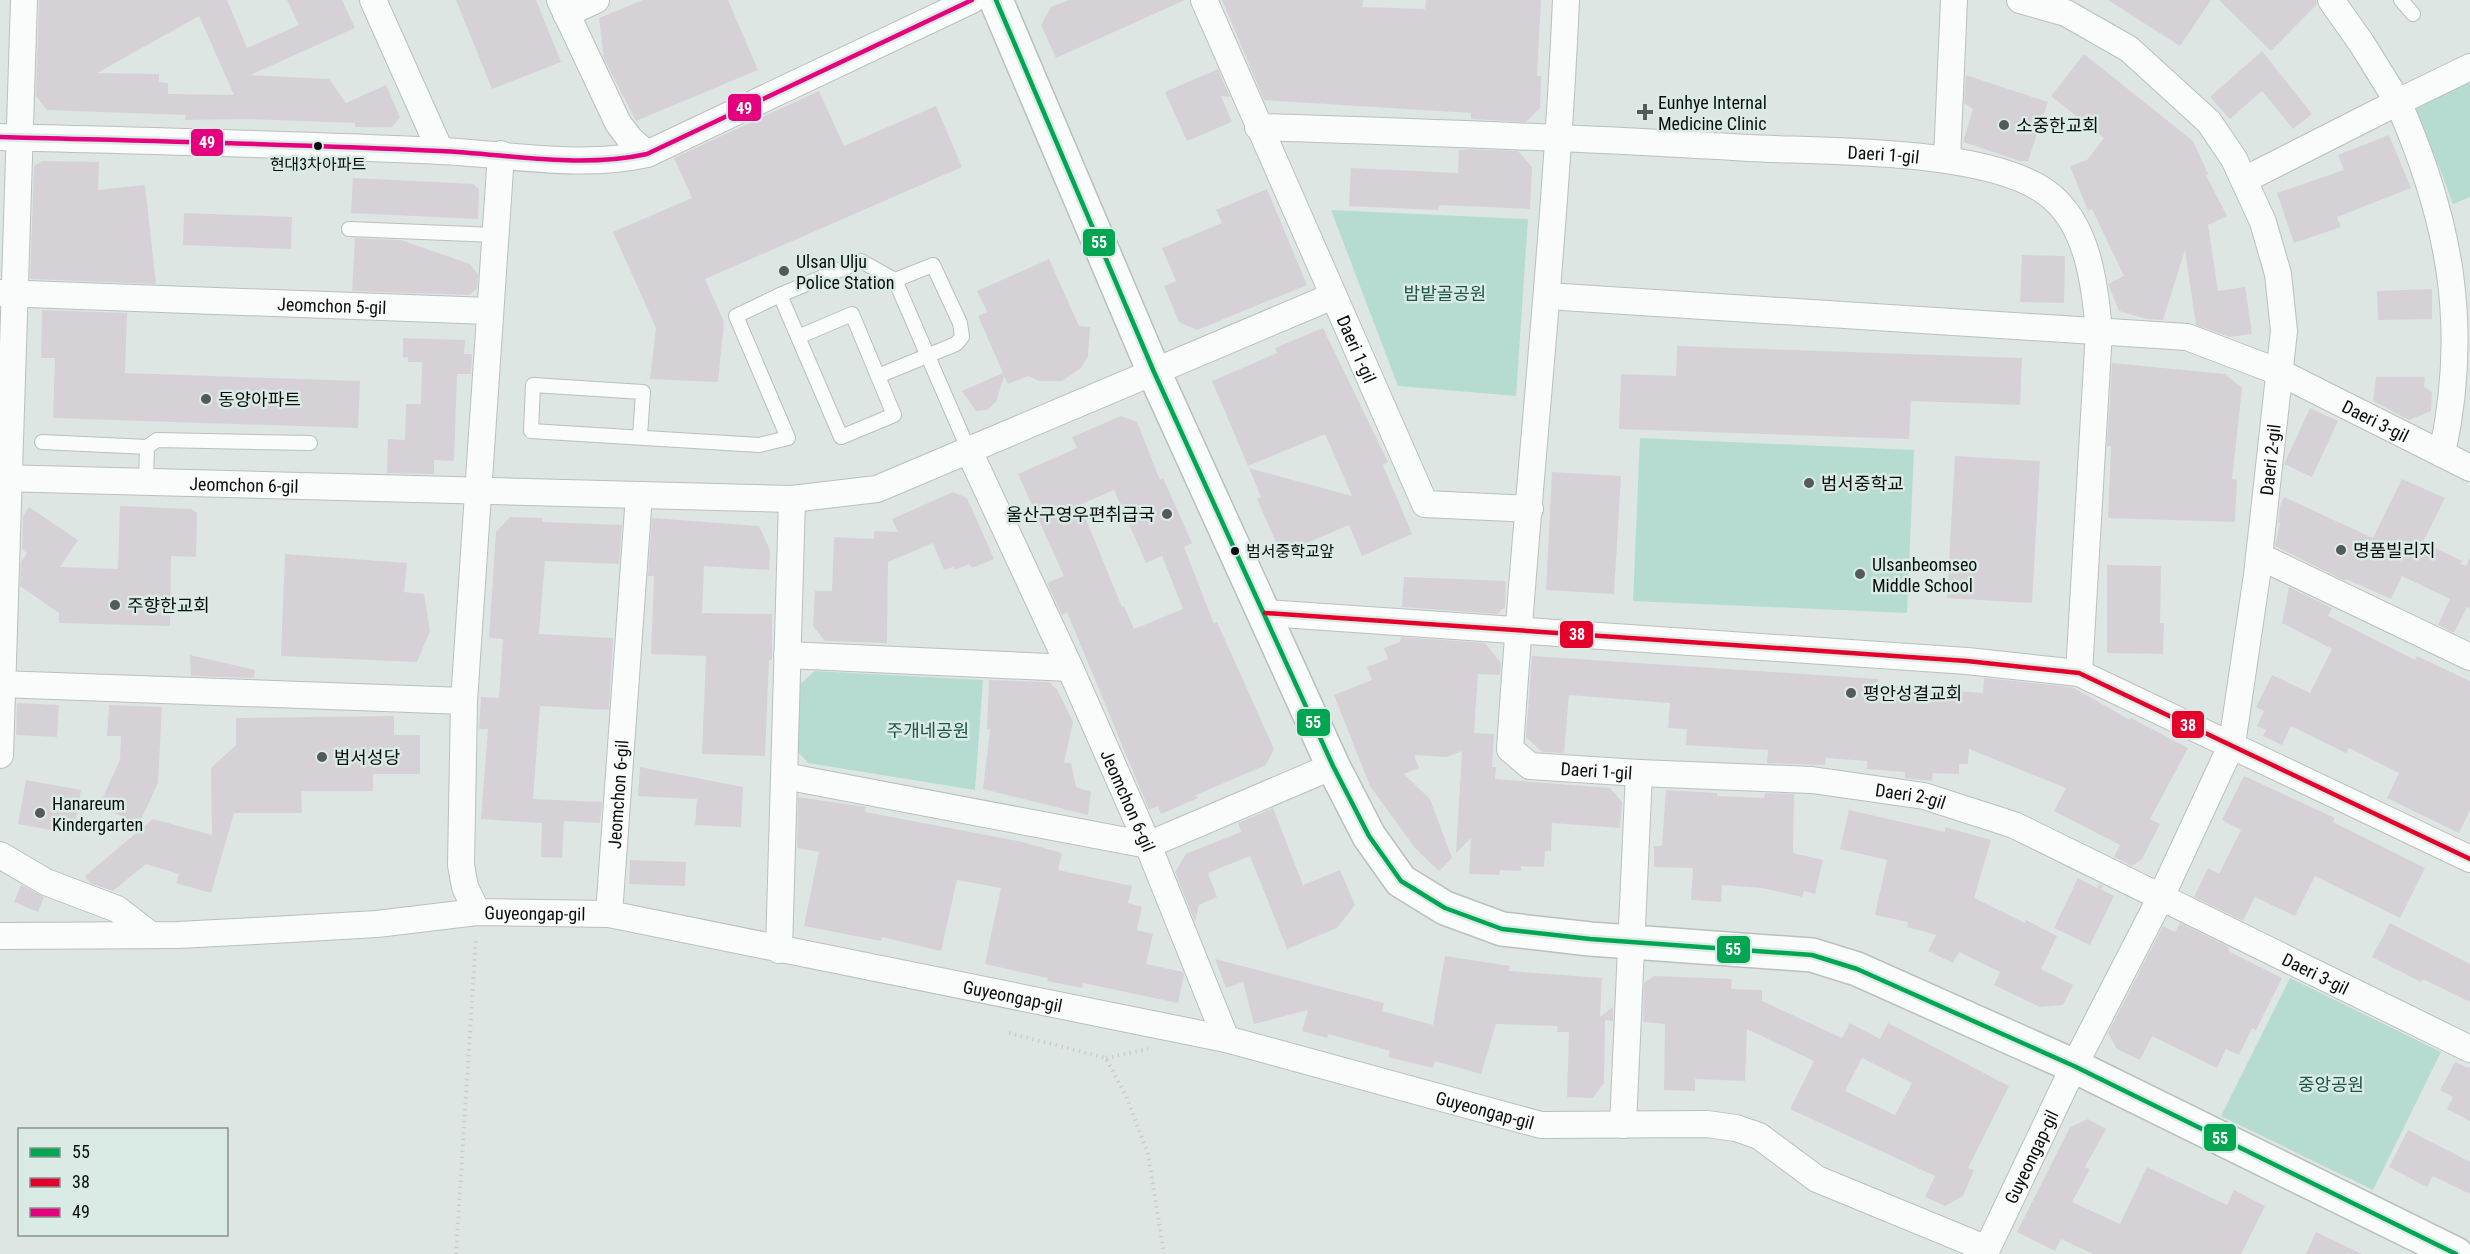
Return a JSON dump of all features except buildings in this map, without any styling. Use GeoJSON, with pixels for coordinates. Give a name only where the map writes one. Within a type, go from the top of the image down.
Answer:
{"type":"FeatureCollection","features":[{"type":"Feature","properties":{"kind":"main road"},"geometry":{"type":"LineString","coordinates":[[996,0],[1154,372],[1333,766],[1369,836],[1401,880],[1445,908],[1502,929],[1812,955],[1857,969],[2074,1066],[2456,1254]]}},
{"type":"Feature","properties":{"kind":"street"},"geometry":{"type":"LineString","coordinates":[[0,755],[10,137],[24,0]]}},
{"type":"Feature","properties":{"kind":"street"},"geometry":{"type":"LineString","coordinates":[[373,0],[440,150]]}},
{"type":"Feature","properties":{"kind":"street"},"geometry":{"type":"LineString","coordinates":[[596,0],[563,7],[618,123],[630,139],[647,154]]}},
{"type":"Feature","properties":{"kind":"street"},"geometry":{"type":"LineString","coordinates":[[10,137],[440,150],[590,162],[647,154],[972,0]]}},
{"type":"Feature","properties":{"kind":"street","name":"Daeri 1-gil"},"geometry":{"type":"LineString","coordinates":[[1204,0],[1425,504],[1530,509]]}},
{"type":"Feature","properties":{"kind":"street","name":"Daeri 1-gil"},"geometry":{"type":"LineString","coordinates":[[1566,0],[1560,137],[1510,749],[1530,766],[1639,773],[1623,1125]]}},
{"type":"Feature","properties":{"kind":"street"},"geometry":{"type":"LineString","coordinates":[[1947,159],[1954,0]]}},
{"type":"Feature","properties":{"kind":"street","name":"Daeri 2-gil"},"geometry":{"type":"LineString","coordinates":[[2020,0],[2068,7],[2128,49],[2172,86],[2209,122],[2234,159],[2263,222],[2278,274],[2284,331],[2259,556],[2232,744],[2160,899],[2074,1066]]}},
{"type":"Feature","properties":{"kind":"street"},"geometry":{"type":"LineString","coordinates":[[2331,0],[2398,102],[2427,171],[2443,224],[2454,281],[2456,382],[2442,454]]}},
{"type":"Feature","properties":{"kind":"street"},"geometry":{"type":"LineString","coordinates":[[2244,180],[2470,67]]}},
{"type":"Feature","properties":{"kind":"street","name":"Daeri 1-gil"},"geometry":{"type":"LineString","coordinates":[[1258,127],[1560,137],[1947,159],[2012,176],[2046,192],[2060,206],[2081,239],[2095,281],[2099,331]]}},
{"type":"Feature","properties":{"kind":"street"},"geometry":{"type":"LineString","coordinates":[[477,912],[465,887],[460,865],[464,701],[501,154]]}},
{"type":"Feature","properties":{"kind":"street","name":"Jeomchon 5-gil"},"geometry":{"type":"LineString","coordinates":[[8,293],[489,311]]}},
{"type":"Feature","properties":{"kind":"street","name":"Daeri 1-gil"},"geometry":{"type":"LineString","coordinates":[[1154,372],[1333,296]]}},
{"type":"Feature","properties":{"kind":"street"},"geometry":{"type":"LineString","coordinates":[[1547,296],[2187,337],[2279,372]]}},
{"type":"Feature","properties":{"kind":"street"},"geometry":{"type":"LineString","coordinates":[[2079,674],[2099,331]]}},
{"type":"Feature","properties":{"kind":"street","name":"Jeomchon 6-gil"},"geometry":{"type":"LineString","coordinates":[[4,478],[792,499],[877,489],[1154,372]]}},
{"type":"Feature","properties":{"kind":"street","name":"Daeri 3-gil"},"geometry":{"type":"LineString","coordinates":[[2279,372],[2470,468]]}},
{"type":"Feature","properties":{"kind":"street","name":"Jeomchon 6-gil"},"geometry":{"type":"LineString","coordinates":[[969,451],[1070,668],[1148,845]]}},
{"type":"Feature","properties":{"kind":"street","name":"Jeomchon 6-gil"},"geometry":{"type":"LineString","coordinates":[[609,914],[639,495]]}},
{"type":"Feature","properties":{"kind":"street"},"geometry":{"type":"LineString","coordinates":[[779,950],[792,499]]}},
{"type":"Feature","properties":{"kind":"street"},"geometry":{"type":"LineString","coordinates":[[2259,556],[2470,657]]}},
{"type":"Feature","properties":{"kind":"street"},"geometry":{"type":"LineString","coordinates":[[1265,613],[1967,661],[2079,674],[2232,744],[2470,859]]}},
{"type":"Feature","properties":{"kind":"street"},"geometry":{"type":"LineString","coordinates":[[788,655],[1070,668]]}},
{"type":"Feature","properties":{"kind":"street"},"geometry":{"type":"LineString","coordinates":[[2,684],[464,701]]}},
{"type":"Feature","properties":{"kind":"street"},"geometry":{"type":"LineString","coordinates":[[1226,1039],[1148,845],[1333,766]]}},
{"type":"Feature","properties":{"kind":"street","name":"Daeri 2-gil"},"geometry":{"type":"LineString","coordinates":[[1639,773],[1812,780],[1924,796],[2014,825],[2160,899]]}},
{"type":"Feature","properties":{"kind":"street","name":"Jeomchon 6-gil"},"geometry":{"type":"LineString","coordinates":[[784,776],[1148,845]]}},
{"type":"Feature","properties":{"kind":"street"},"geometry":{"type":"LineString","coordinates":[[0,855],[46,882],[117,909],[151,935]]}},
{"type":"Feature","properties":{"kind":"street","name":"Daeri 3-gil"},"geometry":{"type":"LineString","coordinates":[[2160,899],[2470,1049]]}},
{"type":"Feature","properties":{"kind":"street","name":"Guyeongap-gil"},"geometry":{"type":"LineString","coordinates":[[0,936],[151,935],[377,924],[477,912],[609,914],[1226,1039],[1541,1125],[1707,1124],[1736,1128],[1759,1136],[1817,1179],[1993,1251],[2074,1066]]}},
{"type":"Feature","properties":{"kind":"lane"},"geometry":{"type":"LineString","coordinates":[[2400,0],[2413,14]]}},
{"type":"Feature","properties":{"kind":"lane"},"geometry":{"type":"LineString","coordinates":[[349,229],[495,235]]}},
{"type":"Feature","properties":{"kind":"lane"},"geometry":{"type":"LineString","coordinates":[[640,436],[643,392],[533,386],[531,431],[759,445],[788,438],[736,315],[861,261],[895,280],[969,451]]}},
{"type":"Feature","properties":{"kind":"lane"},"geometry":{"type":"LineString","coordinates":[[878,376],[956,344],[962,337],[960,323],[933,265],[895,280]]}},
{"type":"Feature","properties":{"kind":"lane"},"geometry":{"type":"LineString","coordinates":[[780,295],[798,337],[841,437],[894,415],[852,314],[798,337]]}},
{"type":"Feature","properties":{"kind":"lane"},"geometry":{"type":"LineString","coordinates":[[42,442],[147,447],[157,440],[310,443]]}},
{"type":"Feature","properties":{"kind":"lane"},"geometry":{"type":"LineString","coordinates":[[146,481],[147,447]]}},
{"type":"Feature","properties":{"kind":"path"},"geometry":{"type":"LineString","coordinates":[[456,1254],[477,912]]}},
{"type":"Feature","properties":{"kind":"path"},"geometry":{"type":"LineString","coordinates":[[1009,1033],[1106,1058],[1127,1098],[1148,1154],[1164,1254]]}},
{"type":"Feature","properties":{"kind":"green space"},"geometry":{"type":"Polygon","coordinates":[[[2470,81],[2470,197],[2453,204],[2413,110],[2470,81]]]}},
{"type":"Feature","properties":{"kind":"green space","name":"밤밭골공원"},"geometry":{"type":"Polygon","coordinates":[[[1331,210],[1528,219],[1516,396],[1398,386],[1331,210]]]}},
{"type":"Feature","properties":{"kind":"green space"},"geometry":{"type":"Polygon","coordinates":[[[1640,438],[1914,450],[1907,613],[1633,601],[1640,438]]]}},
{"type":"Feature","properties":{"kind":"green space","name":"주개네공원"},"geometry":{"type":"Polygon","coordinates":[[[815,671],[983,680],[975,790],[808,763],[793,746],[799,685],[815,671]]]}},
{"type":"Feature","properties":{"kind":"green space","name":"중앙공원"},"geometry":{"type":"Polygon","coordinates":[[[2290,978],[2441,1052],[2373,1190],[2221,1116],[2290,978]]]}},
{"type":"Feature","properties":{"kind":"transit line","name":"49"},"geometry":{"type":"LineString","coordinates":[[0,137],[385,149],[570,160],[621,158],[647,154],[972,0]]}},
{"type":"Feature","properties":{"kind":"transit line","name":"55"},"geometry":{"type":"LineString","coordinates":[[996,0],[1154,372],[1333,766],[1369,836],[1401,881],[1445,908],[1502,929],[1590,939],[1812,955],[1857,969],[2074,1066],[2456,1254]]}},
{"type":"Feature","properties":{"kind":"transit line","name":"38"},"geometry":{"type":"LineString","coordinates":[[1265,613],[1967,661],[2079,673],[2470,859]]}},
{"type":"Feature","properties":{"kind":"place","name":"Eunhye Internal Medicine Clinic"},"geometry":{"type":"Point","coordinates":[1645,112]}},
{"type":"Feature","properties":{"kind":"place","name":"소중한교회"},"geometry":{"type":"Point","coordinates":[2004,125]}},
{"type":"Feature","properties":{"kind":"place","name":"현대3차아파트"},"geometry":{"type":"Point","coordinates":[318,146]}},
{"type":"Feature","properties":{"kind":"place","name":"Ulsan Ulju Police Station"},"geometry":{"type":"Point","coordinates":[784,271]}},
{"type":"Feature","properties":{"kind":"place","name":"동양아파트"},"geometry":{"type":"Point","coordinates":[206,399]}},
{"type":"Feature","properties":{"kind":"place","name":"범서중학교"},"geometry":{"type":"Point","coordinates":[1809,483]}},
{"type":"Feature","properties":{"kind":"place","name":"울산구영우편취급국"},"geometry":{"type":"Point","coordinates":[1167,514]}},
{"type":"Feature","properties":{"kind":"place","name":"명품빌리지"},"geometry":{"type":"Point","coordinates":[2341,550]}},
{"type":"Feature","properties":{"kind":"place","name":"범서중학교앞"},"geometry":{"type":"Point","coordinates":[1235,551]}},
{"type":"Feature","properties":{"kind":"place","name":"Ulsanbeomseo Middle School"},"geometry":{"type":"Point","coordinates":[1860,574]}},
{"type":"Feature","properties":{"kind":"place","name":"주향한교회"},"geometry":{"type":"Point","coordinates":[115,605]}},
{"type":"Feature","properties":{"kind":"place","name":"평안성결교회"},"geometry":{"type":"Point","coordinates":[1851,693]}},
{"type":"Feature","properties":{"kind":"place","name":"범서성당"},"geometry":{"type":"Point","coordinates":[322,757]}},
{"type":"Feature","properties":{"kind":"place","name":"Hanareum Kindergarten"},"geometry":{"type":"Point","coordinates":[40,813]}}]}
